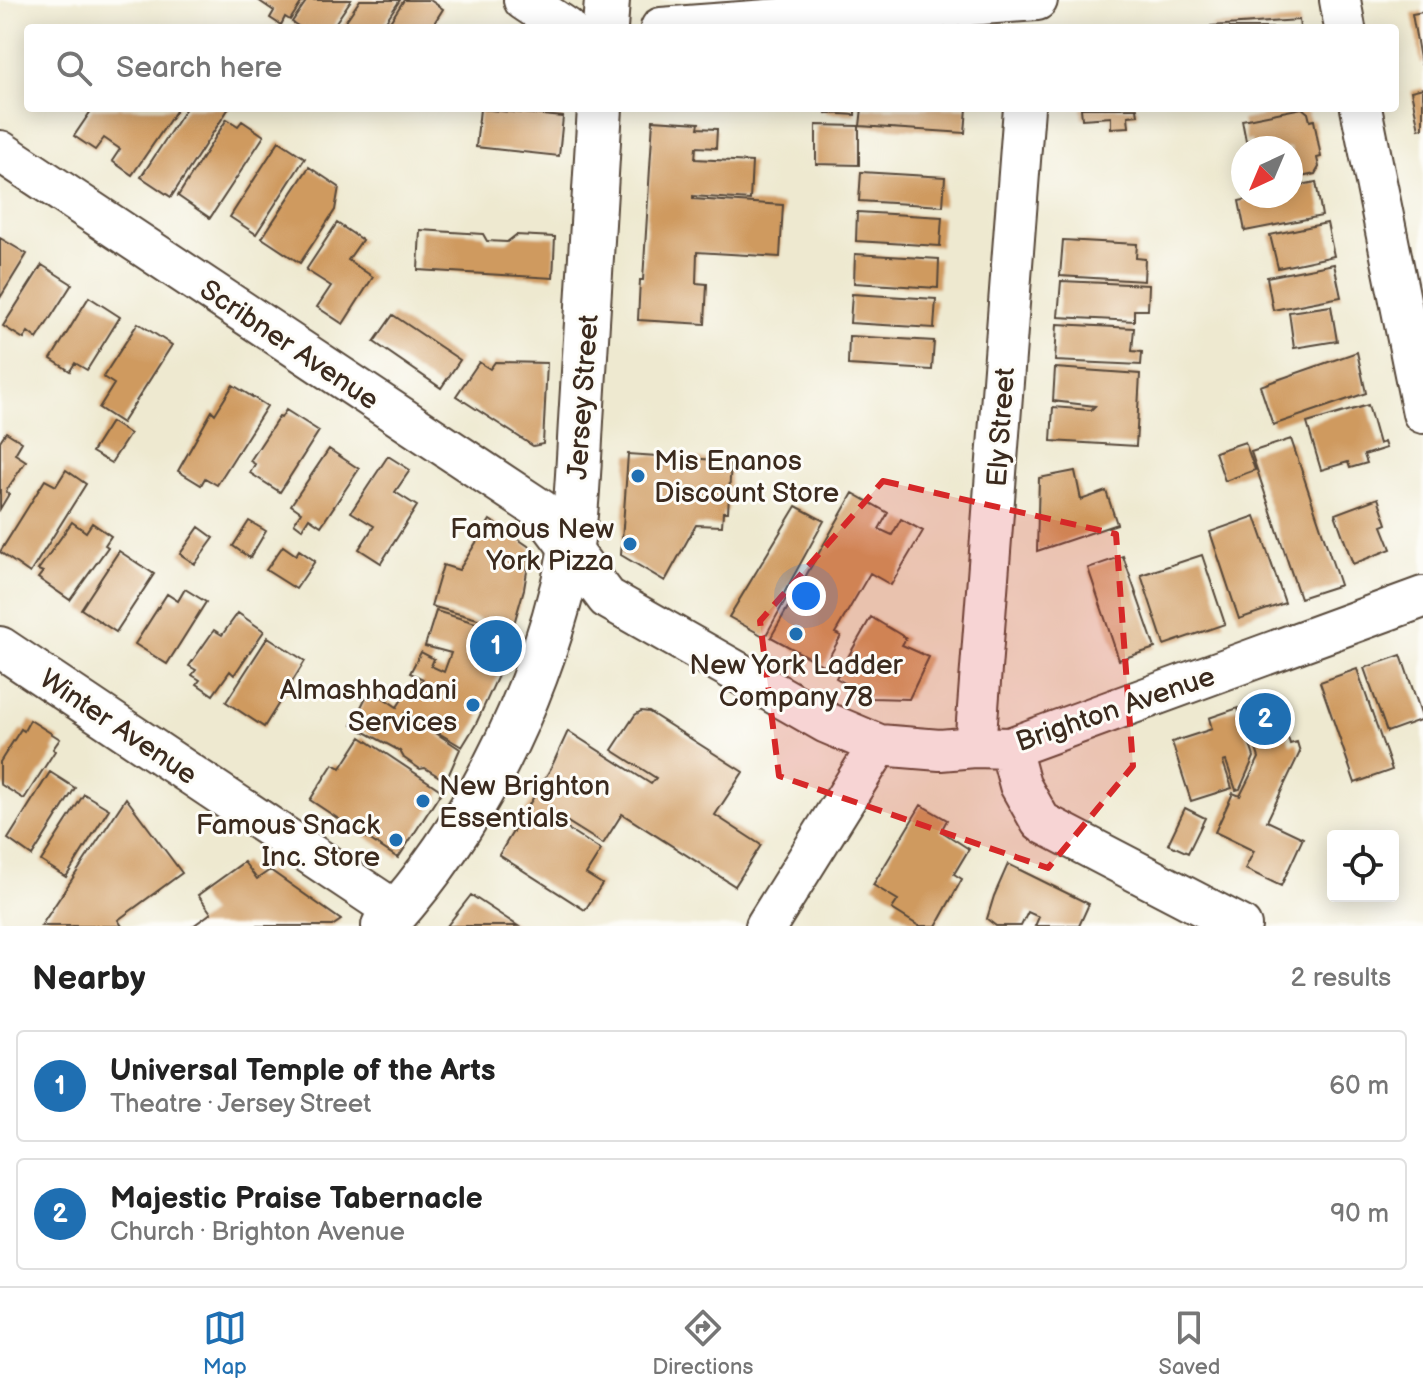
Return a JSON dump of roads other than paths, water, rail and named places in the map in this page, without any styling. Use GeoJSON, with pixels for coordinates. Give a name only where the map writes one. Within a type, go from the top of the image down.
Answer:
{"type":"FeatureCollection","features":[{"type":"Feature","properties":{"kind":"street"},"geometry":{"type":"LineString","coordinates":[[524,0],[560,24]]}},
{"type":"Feature","properties":{"kind":"street"},"geometry":{"type":"LineString","coordinates":[[605,24],[607,0]]}},
{"type":"Feature","properties":{"kind":"street"},"geometry":{"type":"LineString","coordinates":[[1030,24],[1031,0]]}},
{"type":"Feature","properties":{"kind":"street"},"geometry":{"type":"LineString","coordinates":[[714,24],[1037,0]]}},
{"type":"Feature","properties":{"kind":"street"},"geometry":{"type":"LineString","coordinates":[[1340,0],[1344,24]]}},
{"type":"Feature","properties":{"kind":"street","name":"Jersey Street"},"geometry":{"type":"LineString","coordinates":[[390,919],[477,800],[518,718],[564,584],[575,506],[600,112]]}},
{"type":"Feature","properties":{"kind":"street","name":"Ely Street"},"geometry":{"type":"LineString","coordinates":[[993,747],[1024,112]]}},
{"type":"Feature","properties":{"kind":"street"},"geometry":{"type":"LineString","coordinates":[[1362,112],[1423,413]]}},
{"type":"Feature","properties":{"kind":"street","name":"Scribner Avenue"},"geometry":{"type":"LineString","coordinates":[[0,151],[541,510],[570,548]]}},
{"type":"Feature","properties":{"kind":"street","name":"Brighton Avenue"},"geometry":{"type":"LineString","coordinates":[[570,548],[607,598],[827,723],[879,745],[940,750],[993,747],[1423,597]]}},
{"type":"Feature","properties":{"kind":"street","name":"Winter Avenue"},"geometry":{"type":"LineString","coordinates":[[0,647],[390,919]]}},
{"type":"Feature","properties":{"kind":"street"},"geometry":{"type":"LineString","coordinates":[[766,926],[879,745]]}},
{"type":"Feature","properties":{"kind":"street"},"geometry":{"type":"LineString","coordinates":[[993,747],[1041,822],[1241,926]]}},
{"type":"Feature","properties":{"kind":"place","name":"Mis Enanos Discount Store"},"geometry":{"type":"Point","coordinates":[638,476]}},
{"type":"Feature","properties":{"kind":"place","name":"Famous New York Pizza"},"geometry":{"type":"Point","coordinates":[630,544]}},
{"type":"Feature","properties":{"kind":"place","name":"New York Ladder Company 78"},"geometry":{"type":"Point","coordinates":[796,634]}},
{"type":"Feature","properties":{"kind":"place","name":"Universal Temple of the Arts"},"geometry":{"type":"Point","coordinates":[496,646]}},
{"type":"Feature","properties":{"kind":"place","name":"Almashhadani Services"},"geometry":{"type":"Point","coordinates":[473,705]}},
{"type":"Feature","properties":{"kind":"place","name":"Majestic Praise Tabernacle"},"geometry":{"type":"Point","coordinates":[1265,719]}},
{"type":"Feature","properties":{"kind":"place","name":"New Brighton Essentials"},"geometry":{"type":"Point","coordinates":[423,801]}},
{"type":"Feature","properties":{"kind":"place","name":"Famous Snack Inc. Store"},"geometry":{"type":"Point","coordinates":[396,840]}}]}
